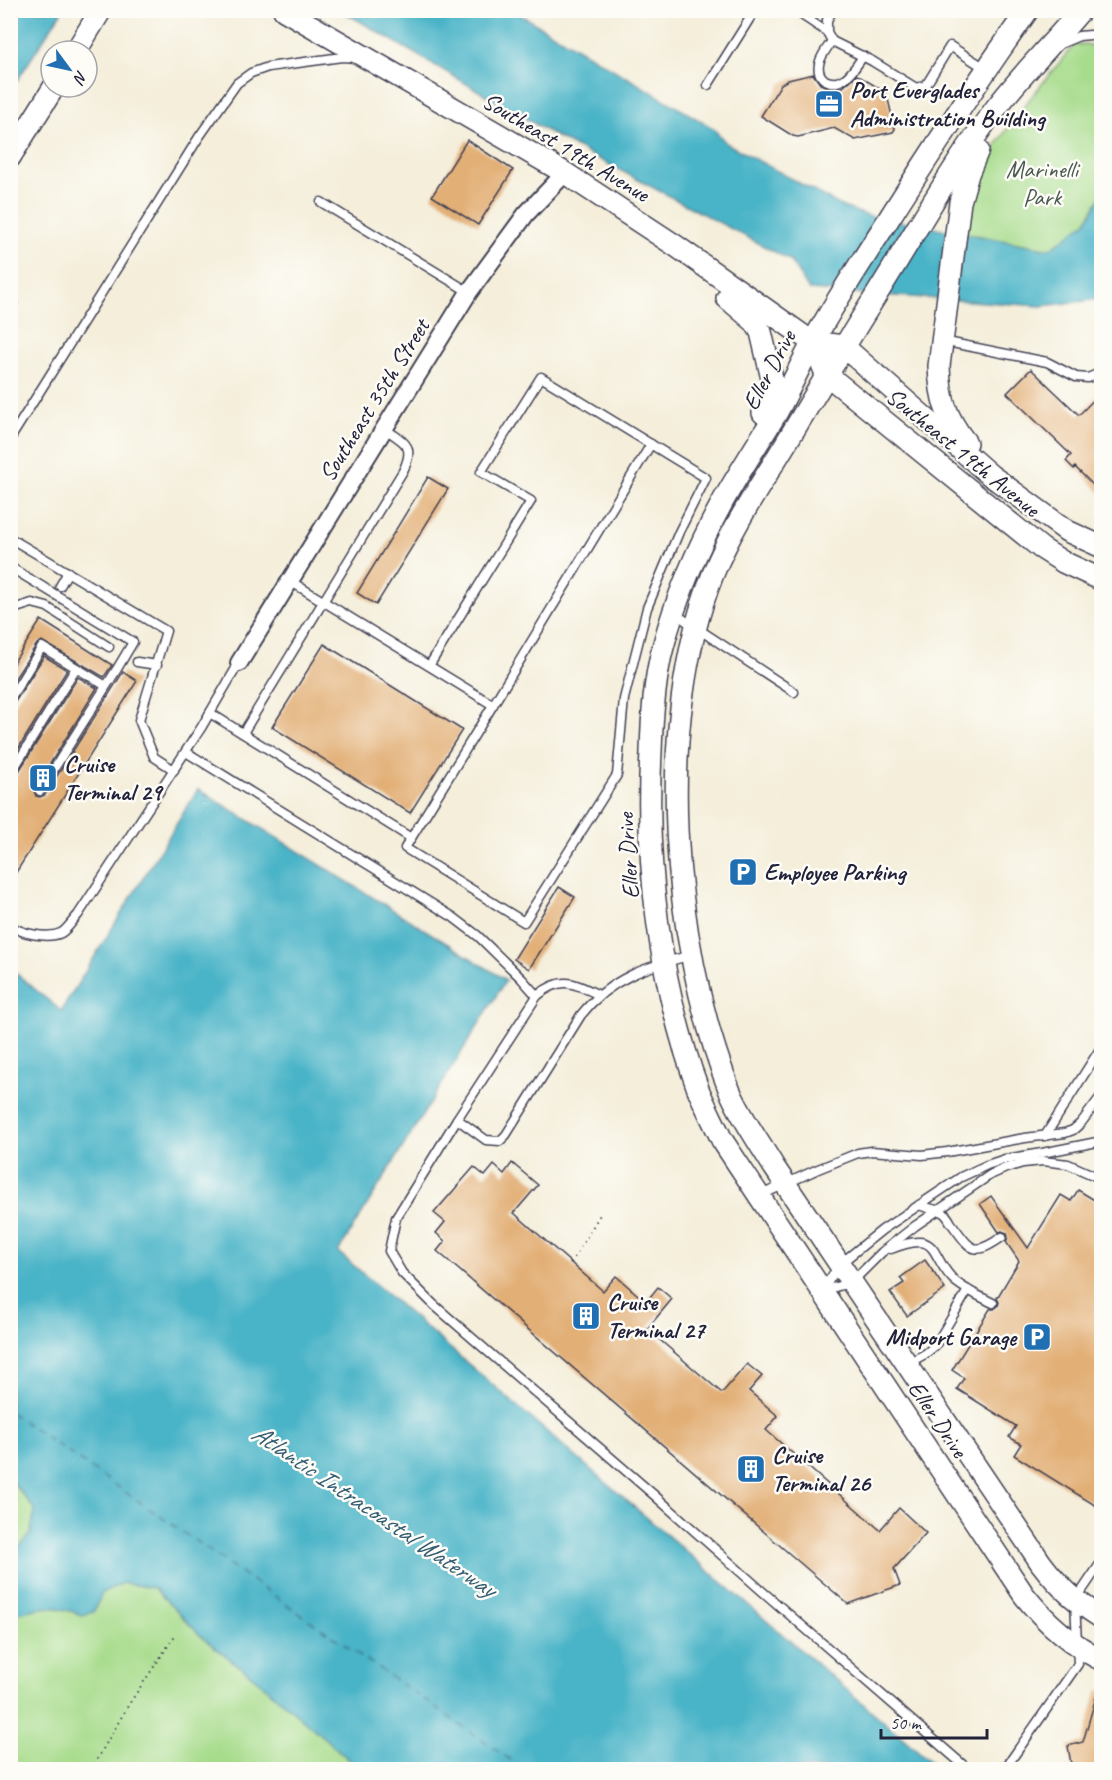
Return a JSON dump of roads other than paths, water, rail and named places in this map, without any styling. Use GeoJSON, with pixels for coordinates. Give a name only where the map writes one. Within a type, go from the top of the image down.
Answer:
{"type":"FeatureCollection","features":[{"type":"Feature","properties":{"kind":"street"},"geometry":{"type":"LineString","coordinates":[[83,39],[101,10]]}},
{"type":"Feature","properties":{"kind":"street","name":"Southeast 19th Avenue"},"geometry":{"type":"LineString","coordinates":[[284,10],[565,173],[676,246],[812,342],[843,346],[990,475],[1050,520],[1101,547]]}},
{"type":"Feature","properties":{"kind":"street","name":"Eller Drive"},"geometry":{"type":"LineString","coordinates":[[1028,10],[910,185],[839,297],[698,550],[674,613],[658,671],[652,723],[650,828],[654,879],[673,1003],[699,1092],[722,1140],[1024,1595],[1053,1627],[1078,1647],[1101,1660]]}},
{"type":"Feature","properties":{"kind":"street","name":"Eller Drive"},"geometry":{"type":"LineString","coordinates":[[1081,10],[998,106],[931,205],[826,374],[724,548],[704,597],[686,666],[677,821],[686,923],[698,987],[730,1090],[774,1167],[1041,1563],[1075,1601],[1101,1618]]}},
{"type":"Feature","properties":{"kind":"street"},"geometry":{"type":"LineString","coordinates":[[987,69],[998,106],[963,188],[941,341],[939,384],[952,424],[990,475]]}},
{"type":"Feature","properties":{"kind":"street"},"geometry":{"type":"LineString","coordinates":[[10,158],[47,99]]}},
{"type":"Feature","properties":{"kind":"street","name":"Southeast 35th Street"},"geometry":{"type":"LineString","coordinates":[[239,663],[469,292],[526,214],[565,173]]}},
{"type":"Feature","properties":{"kind":"street"},"geometry":{"type":"LineString","coordinates":[[590,190],[600,212],[702,279],[743,310],[761,332],[773,383],[773,398],[746,440],[733,484]]}},
{"type":"Feature","properties":{"kind":"street","name":"Southeast 19th Avenue"},"geometry":{"type":"LineString","coordinates":[[812,342],[826,374],[1041,548],[1063,562],[1101,580]]}},
{"type":"Feature","properties":{"kind":"lane"},"geometry":{"type":"LineString","coordinates":[[708,85],[755,10]]}},
{"type":"Feature","properties":{"kind":"lane"},"geometry":{"type":"LineString","coordinates":[[827,32],[827,20],[833,10]]}},
{"type":"Feature","properties":{"kind":"lane"},"geometry":{"type":"LineString","coordinates":[[797,12],[827,32],[832,41],[863,56],[916,88],[928,82],[950,46],[987,69]]}},
{"type":"Feature","properties":{"kind":"lane"},"geometry":{"type":"LineString","coordinates":[[1049,48],[1079,36],[1101,34]]}},
{"type":"Feature","properties":{"kind":"lane"},"geometry":{"type":"LineString","coordinates":[[832,41],[819,65],[820,73],[826,80],[835,82],[842,80],[863,56]]}},
{"type":"Feature","properties":{"kind":"lane"},"geometry":{"type":"LineString","coordinates":[[10,439],[200,137],[237,83],[251,73],[268,67],[342,57],[368,60]]}},
{"type":"Feature","properties":{"kind":"lane"},"geometry":{"type":"LineString","coordinates":[[321,202],[469,292]]}},
{"type":"Feature","properties":{"kind":"lane"},"geometry":{"type":"LineString","coordinates":[[941,341],[1047,362],[1076,377],[1088,378],[1101,372]]}},
{"type":"Feature","properties":{"kind":"lane"},"geometry":{"type":"LineString","coordinates":[[429,666],[531,501],[481,472],[541,377],[651,444],[706,478],[679,532],[647,608],[624,699],[617,775],[524,922],[405,848],[651,444]]}},
{"type":"Feature","properties":{"kind":"lane"},"geometry":{"type":"LineString","coordinates":[[243,733],[409,459],[408,449],[404,442],[385,429]]}},
{"type":"Feature","properties":{"kind":"lane"},"geometry":{"type":"LineString","coordinates":[[10,538],[166,631],[139,720],[154,757],[174,770]]}},
{"type":"Feature","properties":{"kind":"lane"},"geometry":{"type":"LineString","coordinates":[[10,567],[133,642],[40,791]]}},
{"type":"Feature","properties":{"kind":"lane"},"geometry":{"type":"LineString","coordinates":[[60,586],[68,572]]}},
{"type":"Feature","properties":{"kind":"lane"},"geometry":{"type":"LineString","coordinates":[[290,581],[494,705]]}},
{"type":"Feature","properties":{"kind":"lane"},"geometry":{"type":"LineString","coordinates":[[10,610],[32,603],[49,603],[109,647]]}},
{"type":"Feature","properties":{"kind":"lane"},"geometry":{"type":"LineString","coordinates":[[674,613],[794,692]]}},
{"type":"Feature","properties":{"kind":"lane"},"geometry":{"type":"LineString","coordinates":[[10,699],[42,647],[106,686]]}},
{"type":"Feature","properties":{"kind":"lane"},"geometry":{"type":"LineString","coordinates":[[137,662],[157,665]]}},
{"type":"Feature","properties":{"kind":"lane"},"geometry":{"type":"LineString","coordinates":[[10,924],[14,928],[39,936],[62,933],[78,915],[186,752],[239,663]]}},
{"type":"Feature","properties":{"kind":"lane"},"geometry":{"type":"LineString","coordinates":[[11,773],[76,668]]}},
{"type":"Feature","properties":{"kind":"lane"},"geometry":{"type":"LineString","coordinates":[[210,712],[411,838]]}},
{"type":"Feature","properties":{"kind":"lane"},"geometry":{"type":"LineString","coordinates":[[186,752],[453,917],[491,948],[500,960],[537,996]]}},
{"type":"Feature","properties":{"kind":"lane"},"geometry":{"type":"LineString","coordinates":[[457,1119],[486,1140],[500,1141],[506,1135],[581,1015],[599,995],[631,975],[692,955]]}},
{"type":"Feature","properties":{"kind":"lane"},"geometry":{"type":"LineString","coordinates":[[599,995],[567,982],[549,986],[537,996],[396,1218],[389,1251],[402,1273],[442,1313],[969,1770]]}},
{"type":"Feature","properties":{"kind":"lane"},"geometry":{"type":"LineString","coordinates":[[1046,1136],[1101,1046]]}},
{"type":"Feature","properties":{"kind":"lane"},"geometry":{"type":"LineString","coordinates":[[759,1197],[858,1153],[871,1151],[922,1155],[1065,1133],[1073,1130],[1086,1119],[1101,1095]]}},
{"type":"Feature","properties":{"kind":"lane"},"geometry":{"type":"LineString","coordinates":[[822,1291],[846,1273],[882,1230],[961,1177],[1005,1159],[1101,1141]]}},
{"type":"Feature","properties":{"kind":"lane"},"geometry":{"type":"LineString","coordinates":[[822,1291],[846,1273],[882,1252],[990,1174],[1023,1163],[1043,1161],[1068,1164],[1101,1179]]}},
{"type":"Feature","properties":{"kind":"lane"},"geometry":{"type":"LineString","coordinates":[[919,1205],[946,1216],[969,1246],[976,1249],[982,1249],[1002,1237]]}},
{"type":"Feature","properties":{"kind":"lane"},"geometry":{"type":"LineString","coordinates":[[882,1252],[908,1242],[925,1243],[932,1248],[955,1281],[993,1304]]}},
{"type":"Feature","properties":{"kind":"lane"},"geometry":{"type":"LineString","coordinates":[[907,1364],[935,1346],[968,1290]]}},
{"type":"Feature","properties":{"kind":"lane"},"geometry":{"type":"LineString","coordinates":[[1004,1770],[1078,1664],[1075,1601],[1101,1561]]}},
{"type":"Feature","properties":{"kind":"water"},"geometry":{"type":"Polygon","coordinates":[[[10,11],[62,11],[44,39],[39,39],[39,47],[11,90],[10,11]]]}},
{"type":"Feature","properties":{"kind":"water"},"geometry":{"type":"Polygon","coordinates":[[[342,11],[514,11],[713,128],[726,143],[843,207],[869,216],[1050,249],[1086,222],[1101,197],[1101,299],[1041,306],[809,290],[790,260],[559,138],[342,11]]]}},
{"type":"Feature","properties":{"kind":"water","name":"Atlantic Intracoastal Waterway"},"geometry":{"type":"Polygon","coordinates":[[[198,789],[506,980],[338,1252],[939,1769],[360,1769],[256,1679],[203,1638],[154,1588],[123,1583],[103,1592],[93,1612],[82,1615],[63,1609],[46,1608],[11,1615],[11,1556],[30,1535],[35,1510],[10,1479],[11,969],[61,1011],[198,789]]]}},
{"type":"Feature","properties":{"kind":"place","name":"Port Everglades Administration Building"},"geometry":{"type":"Point","coordinates":[829,104]}},
{"type":"Feature","properties":{"kind":"place","name":"Cruise Terminal 29"},"geometry":{"type":"Point","coordinates":[43,778]}},
{"type":"Feature","properties":{"kind":"place","name":"Employee Parking"},"geometry":{"type":"Point","coordinates":[743,872]}},
{"type":"Feature","properties":{"kind":"place","name":"Cruise Terminal 27"},"geometry":{"type":"Point","coordinates":[586,1316]}},
{"type":"Feature","properties":{"kind":"place","name":"Midport Garage"},"geometry":{"type":"Point","coordinates":[1037,1337]}},
{"type":"Feature","properties":{"kind":"place","name":"Cruise Terminal 26"},"geometry":{"type":"Point","coordinates":[751,1469]}},
{"type":"Feature","properties":{"kind":"park label","name":"Marinelli Park"},"geometry":{"type":"Point","coordinates":[1042,183]}}]}
